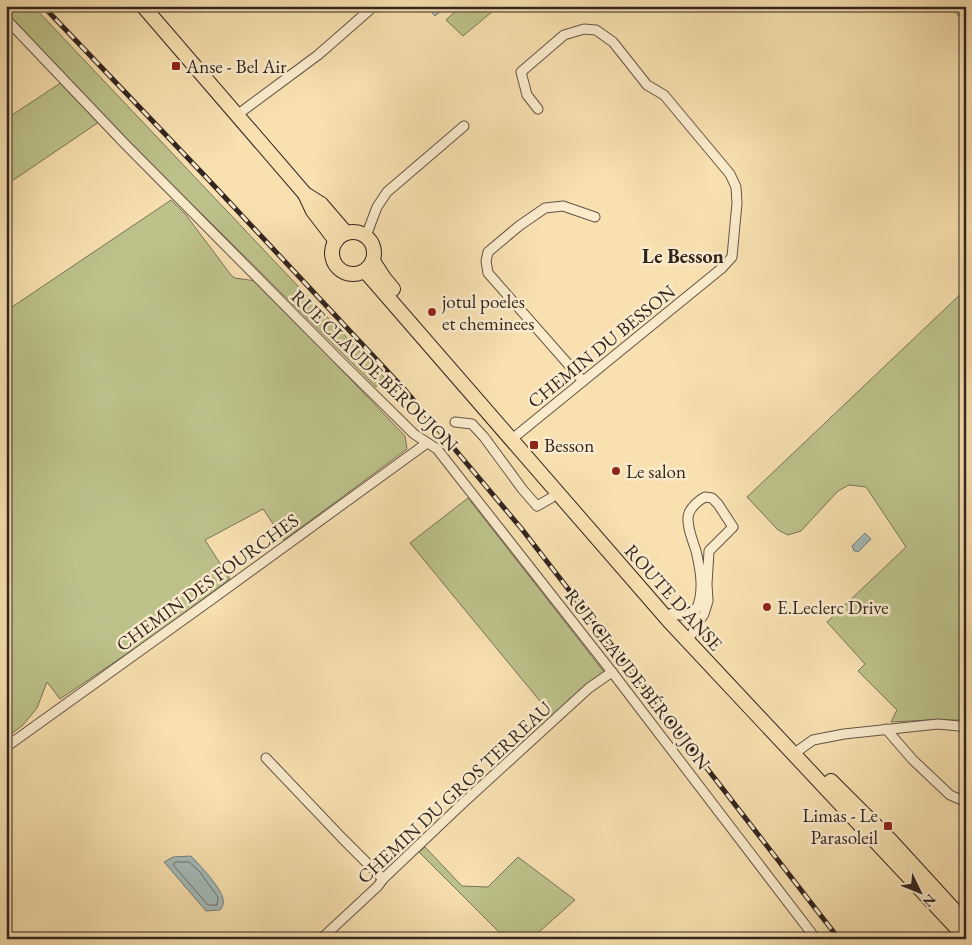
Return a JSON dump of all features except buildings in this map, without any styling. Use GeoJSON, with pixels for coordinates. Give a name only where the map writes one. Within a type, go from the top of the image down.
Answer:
{"type":"FeatureCollection","features":[{"type":"Feature","properties":{"kind":"main road"},"geometry":{"type":"LineString","coordinates":[[143,6],[305,194],[313,211],[341,237]]}},
{"type":"Feature","properties":{"kind":"main road"},"geometry":{"type":"LineString","coordinates":[[353,232],[360,232],[366,236],[374,247],[374,254],[369,266],[358,274],[344,272],[338,268],[332,255],[333,247],[341,237],[353,232]]}},
{"type":"Feature","properties":{"kind":"main road","name":"ROUTE D'ANSE"},"geometry":{"type":"LineString","coordinates":[[369,266],[384,278],[583,513],[672,613],[800,750],[891,841],[966,923]]}},
{"type":"Feature","properties":{"kind":"main road","name":"ROUTE D'ANSE"},"geometry":{"type":"LineString","coordinates":[[369,266],[557,492],[689,643],[966,938]]}},
{"type":"Feature","properties":{"kind":"street"},"geometry":{"type":"LineString","coordinates":[[237,115],[318,55],[374,6]]}},
{"type":"Feature","properties":{"kind":"street","name":"RUE CLAUDE BÉROUJON"},"geometry":{"type":"LineString","coordinates":[[6,19],[125,144],[338,359],[414,434],[436,449],[612,672],[816,939]]}},
{"type":"Feature","properties":{"kind":"street","name":"CHEMIN DU BESSON"},"geometry":{"type":"LineString","coordinates":[[517,436],[722,268],[732,257],[737,203],[736,187],[730,174],[664,95],[647,85],[613,42],[596,30],[584,29],[564,35],[521,72],[527,95],[538,109]]}},
{"type":"Feature","properties":{"kind":"street"},"geometry":{"type":"LineString","coordinates":[[366,236],[377,207],[387,192],[464,126]]}},
{"type":"Feature","properties":{"kind":"street"},"geometry":{"type":"LineString","coordinates":[[583,381],[488,273],[486,261],[488,252],[519,226],[545,208],[562,206],[595,217]]}},
{"type":"Feature","properties":{"kind":"street"},"geometry":{"type":"LineString","coordinates":[[455,422],[472,424],[537,506],[557,492]]}},
{"type":"Feature","properties":{"kind":"street","name":"CHEMIN DES FOURCHES"},"geometry":{"type":"LineString","coordinates":[[6,747],[427,443]]}},
{"type":"Feature","properties":{"kind":"street"},"geometry":{"type":"LineString","coordinates":[[672,613],[682,617],[692,614],[697,608],[701,586],[700,569],[688,518],[689,512],[700,500],[705,497],[712,498],[718,504],[732,527],[709,551],[708,602],[704,614],[692,634]]}},
{"type":"Feature","properties":{"kind":"street","name":"CHEMIN DU GROS TERREAU"},"geometry":{"type":"LineString","coordinates":[[321,939],[462,804],[589,688],[612,672]]}},
{"type":"Feature","properties":{"kind":"street"},"geometry":{"type":"LineString","coordinates":[[800,750],[813,740],[844,734],[938,724],[962,727],[966,719]]}},
{"type":"Feature","properties":{"kind":"street"},"geometry":{"type":"LineString","coordinates":[[886,729],[913,760],[950,795],[966,802]]}},
{"type":"Feature","properties":{"kind":"street"},"geometry":{"type":"LineString","coordinates":[[266,758],[384,879]]}},
{"type":"Feature","properties":{"kind":"green space"},"geometry":{"type":"Polygon","coordinates":[[[6,6],[33,6],[384,377],[376,387],[202,214],[171,186],[6,14],[6,6]]]}},
{"type":"Feature","properties":{"kind":"green space"},"geometry":{"type":"Polygon","coordinates":[[[461,6],[499,6],[463,36],[446,20],[461,6]]]}},
{"type":"Feature","properties":{"kind":"green space"},"geometry":{"type":"Polygon","coordinates":[[[950,6],[966,6],[966,24],[950,6]]]}},
{"type":"Feature","properties":{"kind":"green space"},"geometry":{"type":"Polygon","coordinates":[[[62,82],[99,122],[6,185],[6,119],[62,82]]]}},
{"type":"Feature","properties":{"kind":"green space"},"geometry":{"type":"Polygon","coordinates":[[[171,200],[186,215],[231,275],[235,278],[256,281],[405,436],[407,449],[284,540],[263,509],[205,540],[230,579],[156,634],[60,699],[47,682],[37,708],[23,725],[6,738],[6,311],[171,200]]]}},
{"type":"Feature","properties":{"kind":"green space"},"geometry":{"type":"Polygon","coordinates":[[[966,289],[966,716],[962,720],[891,722],[897,710],[858,671],[865,664],[827,622],[906,547],[866,487],[849,485],[838,491],[801,531],[788,535],[778,530],[747,497],[966,289]]]}},
{"type":"Feature","properties":{"kind":"green space"},"geometry":{"type":"Polygon","coordinates":[[[468,498],[604,672],[553,717],[410,543],[468,498]]]}},
{"type":"Feature","properties":{"kind":"green space"},"geometry":{"type":"Polygon","coordinates":[[[425,847],[462,886],[488,887],[518,857],[575,900],[531,939],[506,939],[419,852],[425,847]]]}},
{"type":"Feature","properties":{"kind":"water"},"geometry":{"type":"Polygon","coordinates":[[[426,6],[443,6],[445,8],[435,16],[426,6]]]}},
{"type":"Feature","properties":{"kind":"water"},"geometry":{"type":"Polygon","coordinates":[[[865,533],[871,539],[858,552],[854,551],[852,546],[865,533]]]}},
{"type":"Feature","properties":{"kind":"water"},"geometry":{"type":"Polygon","coordinates":[[[191,856],[219,889],[223,900],[220,910],[206,911],[164,862],[173,857],[191,856]]]}},
{"type":"Feature","properties":{"kind":"railway"},"geometry":{"type":"LineString","coordinates":[[43,6],[405,390],[521,528],[839,939]]}},
{"type":"Feature","properties":{"kind":"place","name":"Anse - Bel Air"},"geometry":{"type":"Point","coordinates":[176,66]}},
{"type":"Feature","properties":{"kind":"place","name":"jotul poeles et cheminees"},"geometry":{"type":"Point","coordinates":[432,312]}},
{"type":"Feature","properties":{"kind":"place","name":"Besson"},"geometry":{"type":"Point","coordinates":[534,445]}},
{"type":"Feature","properties":{"kind":"place","name":"Le salon"},"geometry":{"type":"Point","coordinates":[616,471]}},
{"type":"Feature","properties":{"kind":"place","name":"E.Leclerc Drive"},"geometry":{"type":"Point","coordinates":[767,607]}},
{"type":"Feature","properties":{"kind":"place","name":"Limas - Le Parasoleil"},"geometry":{"type":"Point","coordinates":[888,826]}},
{"type":"Feature","properties":{"kind":"district","name":"Le Besson"},"geometry":{"type":"Point","coordinates":[683,256]}}]}
